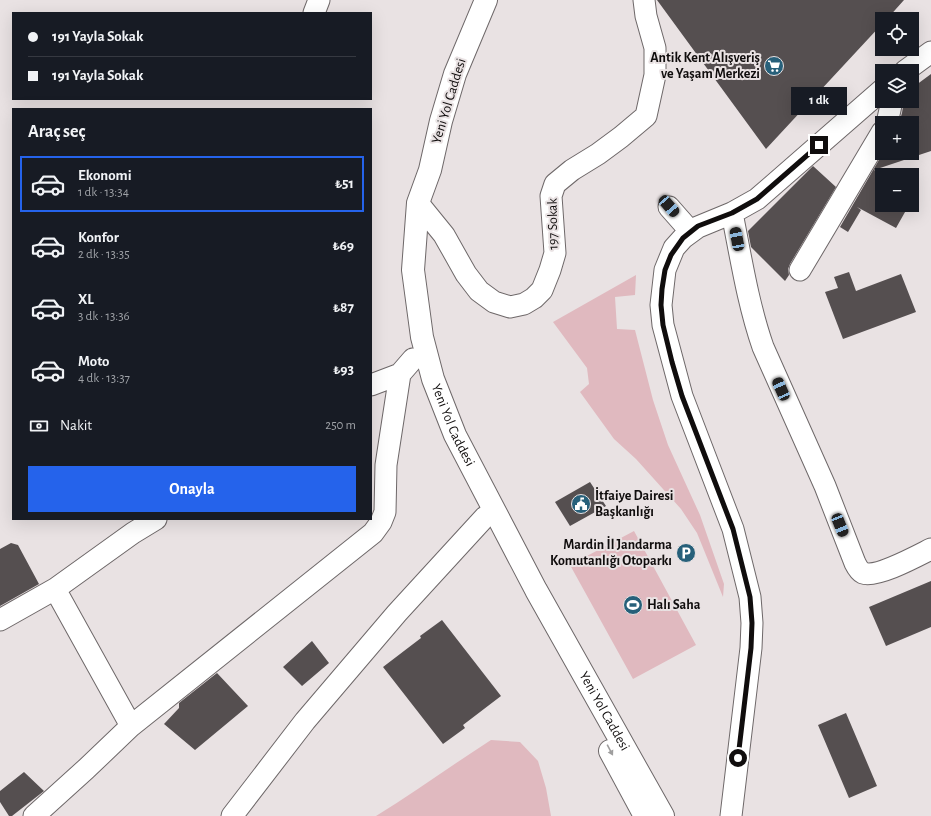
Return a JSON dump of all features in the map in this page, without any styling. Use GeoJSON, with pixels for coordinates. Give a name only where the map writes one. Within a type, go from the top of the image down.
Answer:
{"type":"FeatureCollection","features":[{"type":"Feature","properties":{"kind":"main road","name":"Yeni Yol Caddesi"},"geometry":{"type":"LineString","coordinates":[[473,0],[442,76],[430,111],[411,197],[405,245],[403,288],[407,366],[429,409],[444,444],[515,571],[640,812]]}},
{"type":"Feature","properties":{"kind":"main road","name":"Yeni Yol Caddesi"},"geometry":{"type":"LineString","coordinates":[[486,0],[455,74],[441,121],[430,170],[418,203],[413,270],[422,337],[434,379],[455,435],[536,590],[663,816]]}},
{"type":"Feature","properties":{"kind":"street"},"geometry":{"type":"LineString","coordinates":[[314,12],[319,0]]}},
{"type":"Feature","properties":{"kind":"street","name":"197 Sokak"},"geometry":{"type":"LineString","coordinates":[[418,203],[444,235],[466,274],[479,290],[494,302],[510,307],[524,304],[534,298],[542,290],[555,253],[551,196],[555,184],[572,170],[598,154],[621,137],[646,116],[655,75],[655,48],[646,16],[644,0]]}},
{"type":"Feature","properties":{"kind":"street"},"geometry":{"type":"LineString","coordinates":[[915,64],[931,52]]}},
{"type":"Feature","properties":{"kind":"street"},"geometry":{"type":"LineString","coordinates":[[919,75],[931,66]]}},
{"type":"Feature","properties":{"kind":"street"},"geometry":{"type":"LineString","coordinates":[[731,816],[751,648],[752,623],[750,597],[733,529],[682,396],[664,332],[661,305],[665,270],[671,255],[679,242],[698,226],[732,213],[757,199],[875,96]]}},
{"type":"Feature","properties":{"kind":"street"},"geometry":{"type":"LineString","coordinates":[[800,270],[875,144]]}},
{"type":"Feature","properties":{"kind":"street"},"geometry":{"type":"LineString","coordinates":[[669,206],[691,232]]}},
{"type":"Feature","properties":{"kind":"street"},"geometry":{"type":"LineString","coordinates":[[732,213],[755,325],[763,347],[825,486],[855,563],[860,571],[865,574],[878,572],[892,568],[931,549]]}},
{"type":"Feature","properties":{"kind":"street"},"geometry":{"type":"LineString","coordinates":[[372,384],[407,366]]}},
{"type":"Feature","properties":{"kind":"street"},"geometry":{"type":"LineString","coordinates":[[34,816],[131,726],[373,533],[381,522],[385,512],[386,466],[407,366]]}},
{"type":"Feature","properties":{"kind":"street"},"geometry":{"type":"LineString","coordinates":[[232,816],[305,721],[397,613],[485,517]]}},
{"type":"Feature","properties":{"kind":"street"},"geometry":{"type":"LineString","coordinates":[[0,620],[55,589],[133,533],[154,520]]}},
{"type":"Feature","properties":{"kind":"street"},"geometry":{"type":"LineString","coordinates":[[55,589],[131,726]]}},
{"type":"Feature","properties":{"kind":"street"},"geometry":{"type":"LineString","coordinates":[[640,812],[645,784]]}},
{"type":"Feature","properties":{"kind":"shaded area"},"geometry":{"type":"Polygon","coordinates":[[[636,275],[635,295],[615,297],[617,329],[635,330],[653,400],[668,445],[700,515],[724,584],[723,597],[697,533],[681,509],[636,459],[614,439],[580,392],[589,384],[587,368],[553,322],[636,275]]]}},
{"type":"Feature","properties":{"kind":"shaded area","name":"Halı Saha"},"geometry":{"type":"Polygon","coordinates":[[[634,531],[696,645],[633,679],[570,565],[634,531]]]}},
{"type":"Feature","properties":{"kind":"shaded area"},"geometry":{"type":"Polygon","coordinates":[[[491,740],[520,742],[538,761],[546,788],[551,816],[376,816],[405,798],[491,740]]]}},
{"type":"Feature","properties":{"kind":"building","name":"Antik Kent Alışveriş ve Yaşam Merkezi"},"geometry":{"type":"Polygon","coordinates":[[[657,0],[904,0],[893,12],[875,12],[875,32],[766,149],[657,0]]]}},
{"type":"Feature","properties":{"kind":"building"},"geometry":{"type":"Polygon","coordinates":[[[931,74],[931,151],[919,155],[919,116],[901,116],[903,108],[919,108],[919,83],[931,74]]]}},
{"type":"Feature","properties":{"kind":"building"},"geometry":{"type":"Polygon","coordinates":[[[879,160],[904,160],[880,168],[875,168],[874,170],[875,212],[905,212],[896,228],[857,207],[861,210],[848,232],[840,227],[879,160]]]}},
{"type":"Feature","properties":{"kind":"building"},"geometry":{"type":"Polygon","coordinates":[[[813,166],[836,187],[790,264],[788,269],[789,275],[785,281],[751,247],[748,231],[813,166]]]}},
{"type":"Feature","properties":{"kind":"building"},"geometry":{"type":"Polygon","coordinates":[[[849,272],[856,291],[901,274],[916,312],[843,339],[825,292],[838,288],[834,277],[849,272]]]}},
{"type":"Feature","properties":{"kind":"building","name":"İtfaiye Dairesi Başkanlığı"},"geometry":{"type":"Polygon","coordinates":[[[590,482],[606,506],[570,526],[555,502],[590,482]]]}},
{"type":"Feature","properties":{"kind":"building"},"geometry":{"type":"Polygon","coordinates":[[[11,543],[18,545],[39,584],[0,606],[0,549],[11,543]]]}},
{"type":"Feature","properties":{"kind":"building"},"geometry":{"type":"Polygon","coordinates":[[[931,581],[931,627],[886,646],[869,607],[931,581]]]}},
{"type":"Feature","properties":{"kind":"building"},"geometry":{"type":"Polygon","coordinates":[[[442,620],[501,696],[463,725],[465,728],[443,744],[383,667],[442,620]]]}},
{"type":"Feature","properties":{"kind":"building"},"geometry":{"type":"Polygon","coordinates":[[[312,641],[329,663],[302,686],[283,667],[312,641]]]}},
{"type":"Feature","properties":{"kind":"building"},"geometry":{"type":"Polygon","coordinates":[[[217,673],[248,706],[195,750],[164,724],[179,708],[179,703],[217,673]]]}},
{"type":"Feature","properties":{"kind":"building"},"geometry":{"type":"Polygon","coordinates":[[[846,713],[877,786],[849,798],[818,725],[846,713]]]}},
{"type":"Feature","properties":{"kind":"building"},"geometry":{"type":"Polygon","coordinates":[[[24,772],[44,791],[12,816],[9,816],[0,802],[0,791],[24,772]]]}},
{"type":"Feature","properties":{"kind":"place","name":"Antik Kent Alışveriş ve Yaşam Merkezi"},"geometry":{"type":"Point","coordinates":[774,66]}},
{"type":"Feature","properties":{"kind":"place","name":"İtfaiye Dairesi Başkanlığı"},"geometry":{"type":"Point","coordinates":[581,504]}},
{"type":"Feature","properties":{"kind":"place","name":"Mardin İl Jandarma Komutanlığı Otoparkı"},"geometry":{"type":"Point","coordinates":[686,553]}},
{"type":"Feature","properties":{"kind":"place","name":"Halı Saha"},"geometry":{"type":"Point","coordinates":[633,605]}},
{"type":"Feature","properties":{"kind":"route"},"geometry":{"type":"LineString","coordinates":[[738,758],[751,648],[752,623],[750,597],[746,576],[733,529],[682,396],[672,362],[663,325],[661,305],[662,289],[665,270],[671,255],[674,248],[683,238],[698,226],[732,213],[757,199],[819,145]]}}]}
